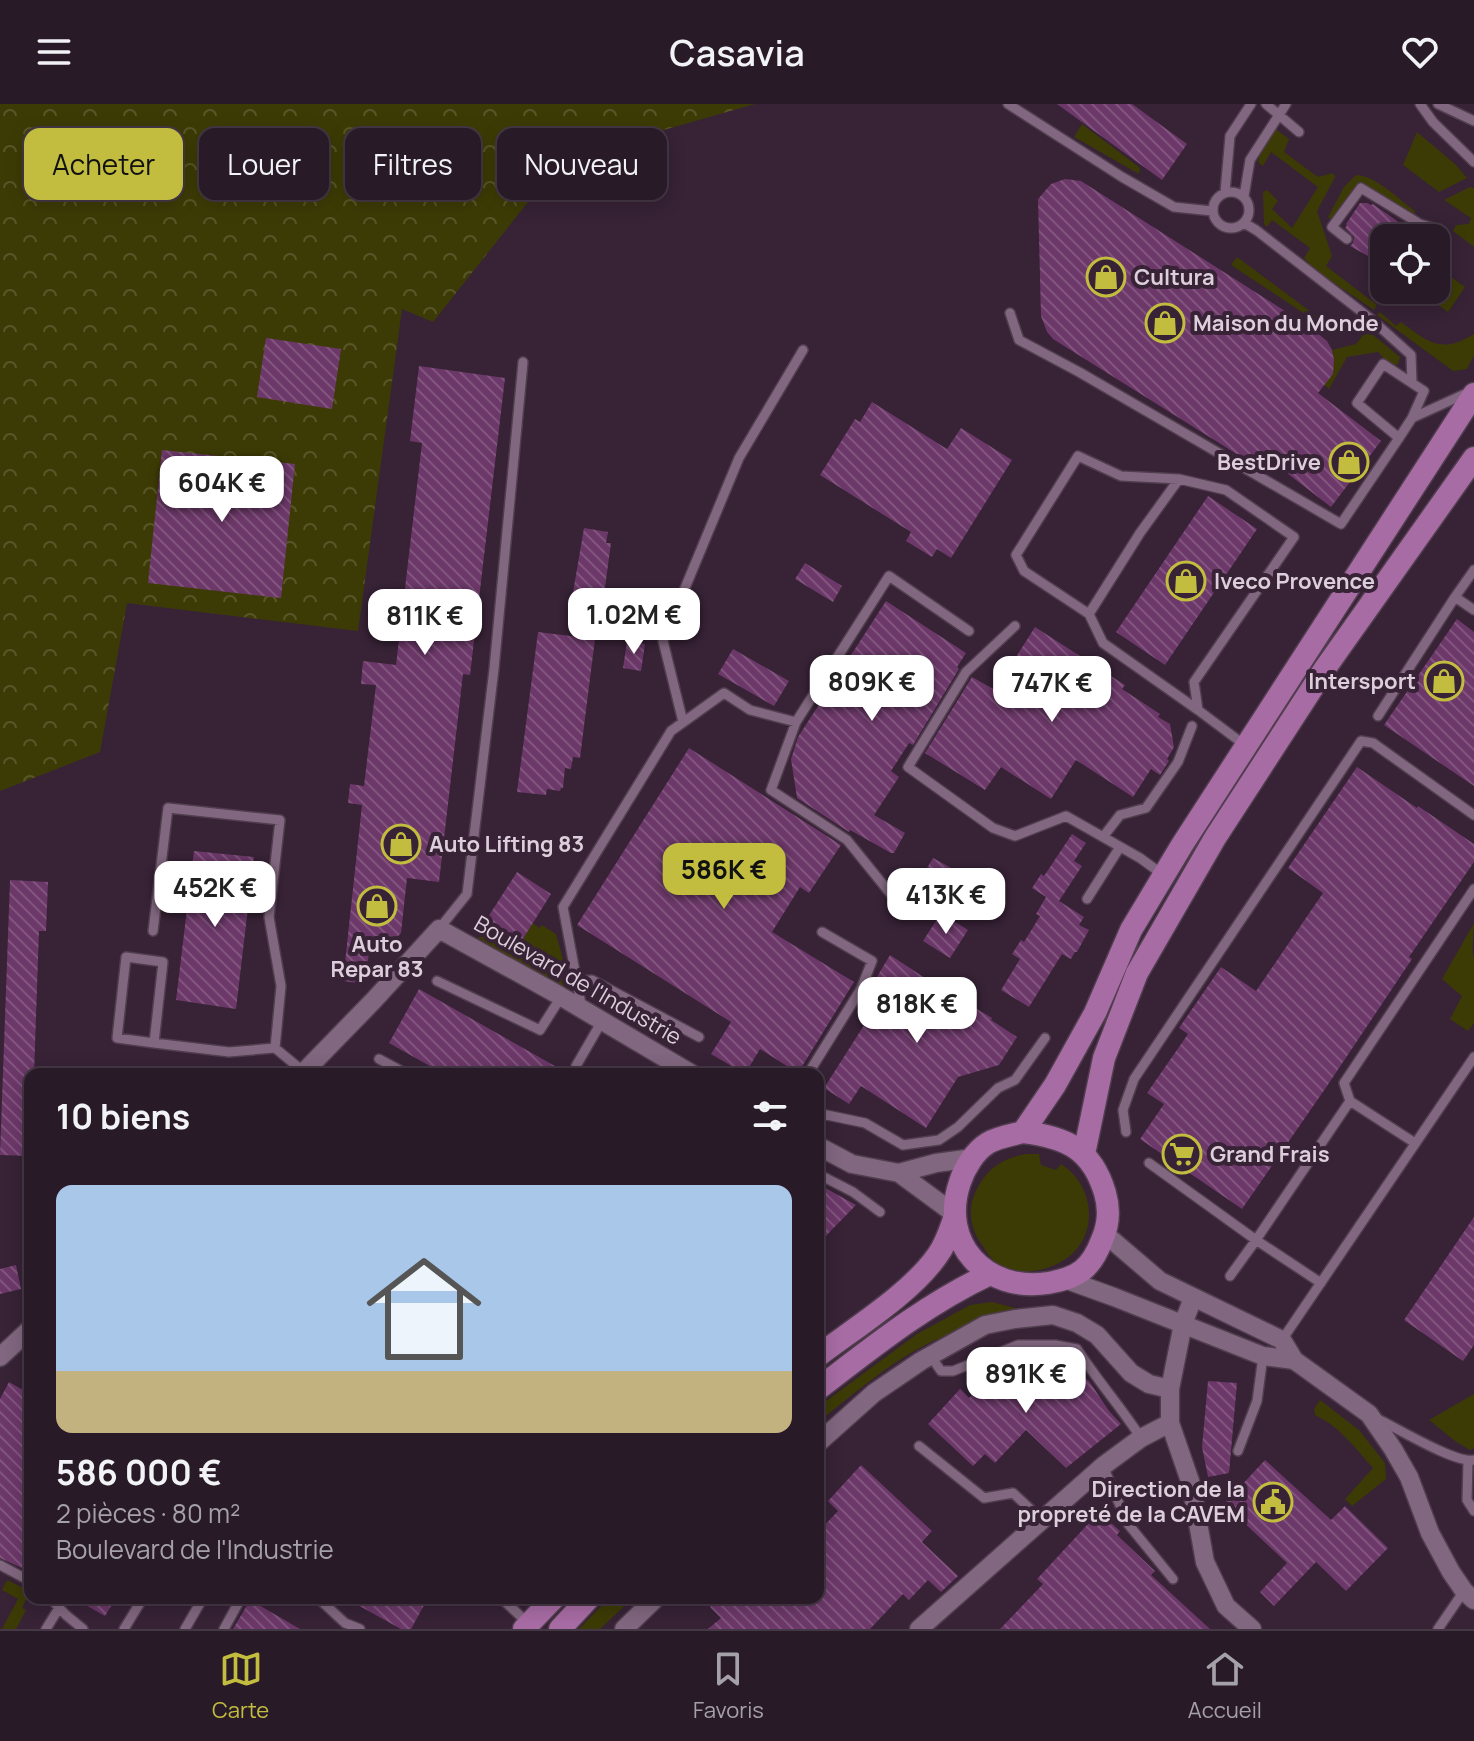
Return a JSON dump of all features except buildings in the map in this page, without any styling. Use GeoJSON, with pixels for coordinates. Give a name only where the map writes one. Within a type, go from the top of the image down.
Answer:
{"type":"FeatureCollection","features":[{"type":"Feature","properties":{"kind":"main road"},"geometry":{"type":"LineString","coordinates":[[1023,1132],[1055,1085],[1095,1013],[1131,930],[1474,392]]}},
{"type":"Feature","properties":{"kind":"main road"},"geometry":{"type":"LineString","coordinates":[[1084,1154],[1104,1058],[1137,973],[1215,838],[1326,667],[1474,458]]}},
{"type":"Feature","properties":{"kind":"main road"},"geometry":{"type":"LineString","coordinates":[[1023,1132],[1043,1134],[1064,1141],[1084,1154],[1099,1173],[1109,1206],[1105,1234],[1097,1253],[1083,1270],[1067,1280],[1032,1286],[990,1274],[973,1260],[962,1243],[955,1195],[964,1171],[988,1143],[1023,1132]]}},
{"type":"Feature","properties":{"kind":"main road"},"geometry":{"type":"LineString","coordinates":[[824,1351],[899,1295],[928,1268],[944,1245],[956,1215]]}},
{"type":"Feature","properties":{"kind":"main road"},"geometry":{"type":"LineString","coordinates":[[824,1384],[908,1320],[990,1274]]}},
{"type":"Feature","properties":{"kind":"main road"},"geometry":{"type":"LineString","coordinates":[[527,1626],[548,1604]]}},
{"type":"Feature","properties":{"kind":"main road"},"geometry":{"type":"LineString","coordinates":[[560,1629],[583,1604]]}},
{"type":"Feature","properties":{"kind":"street","name":"Boulevard de l'Industrie"},"geometry":{"type":"LineString","coordinates":[[439,929],[682,1068]]}},
{"type":"Feature","properties":{"kind":"street"},"geometry":{"type":"LineString","coordinates":[[308,1068],[439,929]]}},
{"type":"Feature","properties":{"kind":"street"},"geometry":{"type":"LineString","coordinates":[[824,1149],[852,1164],[899,1173],[956,1215]]}},
{"type":"Feature","properties":{"kind":"street"},"geometry":{"type":"LineString","coordinates":[[899,1173],[936,1163],[973,1158]]}},
{"type":"Feature","properties":{"kind":"street"},"geometry":{"type":"LineString","coordinates":[[1105,1234],[1160,1281],[1282,1340],[1294,1360],[1369,1414],[1409,1477],[1430,1533],[1451,1572],[1469,1595]]}},
{"type":"Feature","properties":{"kind":"street"},"geometry":{"type":"LineString","coordinates":[[1067,1280],[1263,1356],[1294,1360]]}},
{"type":"Feature","properties":{"kind":"street"},"geometry":{"type":"LineString","coordinates":[[1193,1298],[1183,1324],[1170,1389],[1170,1423],[1191,1484],[1205,1562],[1226,1606],[1252,1629]]}},
{"type":"Feature","properties":{"kind":"street"},"geometry":{"type":"LineString","coordinates":[[824,1438],[874,1393],[930,1355],[985,1325],[1015,1319],[1053,1315],[1077,1323],[1097,1335],[1131,1373],[1149,1384],[1170,1389]]}},
{"type":"Feature","properties":{"kind":"street"},"geometry":{"type":"LineString","coordinates":[[0,1357],[24,1338]]}},
{"type":"Feature","properties":{"kind":"street"},"geometry":{"type":"LineString","coordinates":[[919,1629],[1103,1466],[1141,1438],[1170,1423]]}},
{"type":"Feature","properties":{"kind":"street"},"geometry":{"type":"LineString","coordinates":[[624,1629],[650,1604]]}},
{"type":"Feature","properties":{"kind":"lane"},"geometry":{"type":"LineString","coordinates":[[1008,104],[1174,207],[1212,211]]}},
{"type":"Feature","properties":{"kind":"lane"},"geometry":{"type":"LineString","coordinates":[[1225,192],[1230,136],[1251,104]]}},
{"type":"Feature","properties":{"kind":"lane"},"geometry":{"type":"LineString","coordinates":[[1266,104],[1299,132]]}},
{"type":"Feature","properties":{"kind":"lane"},"geometry":{"type":"LineString","coordinates":[[1244,196],[1225,192],[1216,199],[1212,211],[1217,222],[1227,228],[1244,223],[1249,213],[1244,196],[1250,160],[1286,104]]}},
{"type":"Feature","properties":{"kind":"lane"},"geometry":{"type":"LineString","coordinates":[[1420,104],[1433,122],[1474,162]]}},
{"type":"Feature","properties":{"kind":"lane"},"geometry":{"type":"LineString","coordinates":[[1438,104],[1474,121]]}},
{"type":"Feature","properties":{"kind":"lane"},"geometry":{"type":"LineString","coordinates":[[1458,104],[1462,115]]}},
{"type":"Feature","properties":{"kind":"lane"},"geometry":{"type":"LineString","coordinates":[[1347,239],[1332,227],[1361,188],[1420,224]]}},
{"type":"Feature","properties":{"kind":"lane"},"geometry":{"type":"LineString","coordinates":[[1244,223],[1371,319],[1411,355],[1412,383]]}},
{"type":"Feature","properties":{"kind":"lane"},"geometry":{"type":"LineString","coordinates":[[1010,313],[1019,340],[1341,524],[1399,438],[1412,418],[1424,391],[1383,364],[1357,403],[1399,438]]}},
{"type":"Feature","properties":{"kind":"lane"},"geometry":{"type":"LineString","coordinates":[[683,722],[663,641],[739,458],[803,350]]}},
{"type":"Feature","properties":{"kind":"lane"},"geometry":{"type":"LineString","coordinates":[[439,929],[467,894],[494,669],[523,362]]}},
{"type":"Feature","properties":{"kind":"lane"},"geometry":{"type":"LineString","coordinates":[[1412,418],[1474,392]]}},
{"type":"Feature","properties":{"kind":"lane"},"geometry":{"type":"LineString","coordinates":[[1198,710],[1194,682],[1294,537],[1226,490],[1179,479],[1121,476],[1078,456],[1016,555],[1024,571],[1089,614],[1103,643],[1246,746]]}},
{"type":"Feature","properties":{"kind":"lane"},"geometry":{"type":"LineString","coordinates":[[1089,614],[1140,533],[1179,479]]}},
{"type":"Feature","properties":{"kind":"lane"},"geometry":{"type":"LineString","coordinates":[[1378,716],[1474,570]]}},
{"type":"Feature","properties":{"kind":"lane"},"geometry":{"type":"LineString","coordinates":[[902,908],[847,840],[771,790],[796,722],[889,576],[969,631]]}},
{"type":"Feature","properties":{"kind":"lane"},"geometry":{"type":"LineString","coordinates":[[1455,597],[1474,610]]}},
{"type":"Feature","properties":{"kind":"lane"},"geometry":{"type":"LineString","coordinates":[[1015,626],[966,672],[908,767],[993,828],[1015,836],[1066,816],[1164,876]]}},
{"type":"Feature","properties":{"kind":"lane"},"geometry":{"type":"LineString","coordinates":[[582,1009],[563,907],[671,731],[724,693],[750,710],[796,722]]}},
{"type":"Feature","properties":{"kind":"lane"},"geometry":{"type":"LineString","coordinates":[[1103,837],[1120,815],[1146,808],[1178,762],[1192,726]]}},
{"type":"Feature","properties":{"kind":"lane"},"geometry":{"type":"LineString","coordinates":[[1126,1132],[1123,1110],[1134,1079],[1361,741],[1373,743],[1474,815]]}},
{"type":"Feature","properties":{"kind":"lane"},"geometry":{"type":"LineString","coordinates":[[153,931],[168,808],[280,820],[269,917],[281,986],[275,1048]]}},
{"type":"Feature","properties":{"kind":"lane"},"geometry":{"type":"LineString","coordinates":[[1087,899],[1120,847]]}},
{"type":"Feature","properties":{"kind":"lane"},"geometry":{"type":"LineString","coordinates":[[1415,1143],[1350,1101],[1344,1083],[1474,889]]}},
{"type":"Feature","properties":{"kind":"lane"},"geometry":{"type":"LineString","coordinates":[[812,1068],[861,989],[872,961],[822,932]]}},
{"type":"Feature","properties":{"kind":"lane"},"geometry":{"type":"LineString","coordinates":[[154,1043],[163,962],[126,957],[117,1038],[154,1043],[229,1052],[275,1048],[297,1068]]}},
{"type":"Feature","properties":{"kind":"lane"},"geometry":{"type":"LineString","coordinates":[[577,981],[592,980],[699,1037]]}},
{"type":"Feature","properties":{"kind":"lane"},"geometry":{"type":"LineString","coordinates":[[437,981],[540,1030],[561,997]]}},
{"type":"Feature","properties":{"kind":"lane"},"geometry":{"type":"LineString","coordinates":[[576,1066],[602,1021]]}},
{"type":"Feature","properties":{"kind":"lane"},"geometry":{"type":"LineString","coordinates":[[824,1114],[865,1123],[903,1145],[939,1140],[958,1127],[998,1088],[1015,1080],[1045,1038]]}},
{"type":"Feature","properties":{"kind":"lane"},"geometry":{"type":"LineString","coordinates":[[1282,1340],[1474,1057]]}},
{"type":"Feature","properties":{"kind":"lane"},"geometry":{"type":"LineString","coordinates":[[379,1059],[396,1068]]}},
{"type":"Feature","properties":{"kind":"lane"},"geometry":{"type":"LineString","coordinates":[[1230,1276],[1350,1101]]}},
{"type":"Feature","properties":{"kind":"lane"},"geometry":{"type":"LineString","coordinates":[[1149,1163],[1321,1283]]}},
{"type":"Feature","properties":{"kind":"lane"},"geometry":{"type":"LineString","coordinates":[[824,1177],[853,1192],[880,1212]]}},
{"type":"Feature","properties":{"kind":"lane"},"geometry":{"type":"LineString","coordinates":[[930,1355],[941,1371],[953,1371],[1018,1345],[1055,1345],[1077,1349],[1141,1438]]}},
{"type":"Feature","properties":{"kind":"lane"},"geometry":{"type":"LineString","coordinates":[[1238,1451],[1257,1401],[1263,1356]]}},
{"type":"Feature","properties":{"kind":"lane"},"geometry":{"type":"LineString","coordinates":[[1369,1414],[1454,1457],[1471,1461],[1467,1500],[1474,1511]]}},
{"type":"Feature","properties":{"kind":"lane"},"geometry":{"type":"LineString","coordinates":[[919,1446],[984,1498],[1013,1493],[1043,1520]]}},
{"type":"Feature","properties":{"kind":"lane"},"geometry":{"type":"LineString","coordinates":[[1103,1466],[1128,1524],[1173,1579]]}},
{"type":"Feature","properties":{"kind":"lane"},"geometry":{"type":"LineString","coordinates":[[0,1565],[24,1578]]}},
{"type":"Feature","properties":{"kind":"lane"},"geometry":{"type":"LineString","coordinates":[[1438,1629],[1469,1595]]}},
{"type":"Feature","properties":{"kind":"lane"},"geometry":{"type":"LineString","coordinates":[[55,1604],[83,1629]]}},
{"type":"Feature","properties":{"kind":"lane"},"geometry":{"type":"LineString","coordinates":[[124,1629],[139,1604]]}},
{"type":"Feature","properties":{"kind":"lane"},"geometry":{"type":"LineString","coordinates":[[185,1629],[200,1604]]}},
{"type":"Feature","properties":{"kind":"lane"},"geometry":{"type":"LineString","coordinates":[[224,1629],[238,1604]]}},
{"type":"Feature","properties":{"kind":"lane"},"geometry":{"type":"LineString","coordinates":[[324,1604],[345,1623],[360,1629]]}},
{"type":"Feature","properties":{"kind":"lane"},"geometry":{"type":"LineString","coordinates":[[507,1604],[527,1626]]}},
{"type":"Feature","properties":{"kind":"lane"},"geometry":{"type":"LineString","coordinates":[[46,1629],[59,1608]]}},
{"type":"Feature","properties":{"kind":"green space"},"geometry":{"type":"Polygon","coordinates":[[[0,104],[755,104],[667,129],[497,128],[497,200],[530,200],[433,322],[402,309],[358,631],[127,603],[100,752],[0,791],[0,104]]]}},
{"type":"Feature","properties":{"kind":"green space"},"geometry":{"type":"Polygon","coordinates":[[[1082,124],[1140,168],[1139,174],[1074,137],[1082,124]]]}},
{"type":"Feature","properties":{"kind":"green space"},"geometry":{"type":"Polygon","coordinates":[[[1274,128],[1289,139],[1284,152],[1318,177],[1333,173],[1335,177],[1317,211],[1332,256],[1326,266],[1370,300],[1370,304],[1377,305],[1374,310],[1315,270],[1304,258],[1310,248],[1272,220],[1267,227],[1264,224],[1263,192],[1267,190],[1278,201],[1272,209],[1292,228],[1318,187],[1271,152],[1263,166],[1258,162],[1263,143],[1274,128]]]}},
{"type":"Feature","properties":{"kind":"green space"},"geometry":{"type":"Polygon","coordinates":[[[1417,132],[1467,178],[1439,192],[1403,165],[1417,132]]]}},
{"type":"Feature","properties":{"kind":"green space"},"geometry":{"type":"Polygon","coordinates":[[[1356,175],[1372,179],[1387,189],[1415,211],[1414,215],[1399,210],[1365,185],[1357,186],[1331,220],[1328,217],[1344,187],[1356,175]]]}},
{"type":"Feature","properties":{"kind":"green space"},"geometry":{"type":"Polygon","coordinates":[[[1470,187],[1474,188],[1474,247],[1453,231],[1456,225],[1469,224],[1471,218],[1444,200],[1470,187]]]}},
{"type":"Feature","properties":{"kind":"green space"},"geometry":{"type":"Polygon","coordinates":[[[1237,257],[1330,326],[1329,330],[1231,265],[1237,257]]]}},
{"type":"Feature","properties":{"kind":"green space"},"geometry":{"type":"Polygon","coordinates":[[[1450,276],[1465,287],[1448,312],[1437,304],[1450,304],[1450,276]]]}},
{"type":"Feature","properties":{"kind":"green space"},"geometry":{"type":"Polygon","coordinates":[[[1380,312],[1396,326],[1401,322],[1420,336],[1444,345],[1474,334],[1474,355],[1467,369],[1453,371],[1377,315],[1380,312]]]}},
{"type":"Feature","properties":{"kind":"green space"},"geometry":{"type":"Polygon","coordinates":[[[1367,330],[1400,357],[1398,364],[1391,366],[1378,352],[1347,357],[1329,389],[1324,385],[1334,360],[1332,350],[1356,344],[1367,330]]]}},
{"type":"Feature","properties":{"kind":"green space"},"geometry":{"type":"Polygon","coordinates":[[[533,923],[556,934],[571,988],[568,992],[478,938],[487,925],[521,942],[533,923]]]}},
{"type":"Feature","properties":{"kind":"green space"},"geometry":{"type":"Polygon","coordinates":[[[1474,923],[1474,1023],[1468,1031],[1450,1019],[1462,996],[1442,979],[1474,923]]]}},
{"type":"Feature","properties":{"kind":"green space"},"geometry":{"type":"Polygon","coordinates":[[[1026,1154],[1039,1154],[1041,1165],[1056,1170],[1061,1164],[1071,1172],[1085,1192],[1089,1216],[1083,1239],[1068,1257],[1039,1270],[1017,1271],[997,1264],[985,1250],[975,1233],[971,1213],[975,1193],[989,1172],[1002,1162],[1026,1154]]]}},
{"type":"Feature","properties":{"kind":"green space"},"geometry":{"type":"Polygon","coordinates":[[[992,1302],[1019,1309],[963,1328],[916,1350],[824,1417],[824,1403],[917,1334],[970,1305],[992,1302]]]}},
{"type":"Feature","properties":{"kind":"green space"},"geometry":{"type":"Polygon","coordinates":[[[1474,1394],[1474,1448],[1470,1450],[1429,1420],[1474,1394]]]}},
{"type":"Feature","properties":{"kind":"green space"},"geometry":{"type":"Polygon","coordinates":[[[1320,1400],[1359,1430],[1385,1463],[1386,1479],[1352,1506],[1345,1499],[1373,1468],[1339,1432],[1315,1415],[1314,1409],[1320,1400]]]}},
{"type":"Feature","properties":{"kind":"green space"},"geometry":{"type":"Polygon","coordinates":[[[7,1580],[24,1588],[22,1608],[26,1610],[16,1629],[2,1629],[18,1599],[2,1590],[7,1580]]]}},
{"type":"Feature","properties":{"kind":"green space"},"geometry":{"type":"Polygon","coordinates":[[[603,1604],[627,1604],[600,1629],[579,1629],[603,1604]]]}},
{"type":"Feature","properties":{"kind":"place","name":"Cultura"},"geometry":{"type":"Point","coordinates":[1106,277]}},
{"type":"Feature","properties":{"kind":"place","name":"Maison du Monde"},"geometry":{"type":"Point","coordinates":[1165,323]}},
{"type":"Feature","properties":{"kind":"place","name":"BestDrive"},"geometry":{"type":"Point","coordinates":[1349,462]}},
{"type":"Feature","properties":{"kind":"place","name":"Iveco Provence"},"geometry":{"type":"Point","coordinates":[1186,581]}},
{"type":"Feature","properties":{"kind":"place","name":"Intersport"},"geometry":{"type":"Point","coordinates":[1444,681]}},
{"type":"Feature","properties":{"kind":"place","name":"Auto Lifting 83"},"geometry":{"type":"Point","coordinates":[401,844]}},
{"type":"Feature","properties":{"kind":"place","name":"Auto Repar 83"},"geometry":{"type":"Point","coordinates":[377,906]}},
{"type":"Feature","properties":{"kind":"place","name":"Grand Frais"},"geometry":{"type":"Point","coordinates":[1182,1154]}},
{"type":"Feature","properties":{"kind":"place","name":"Direction de la propreté de la CAVEM"},"geometry":{"type":"Point","coordinates":[1273,1502]}}]}
